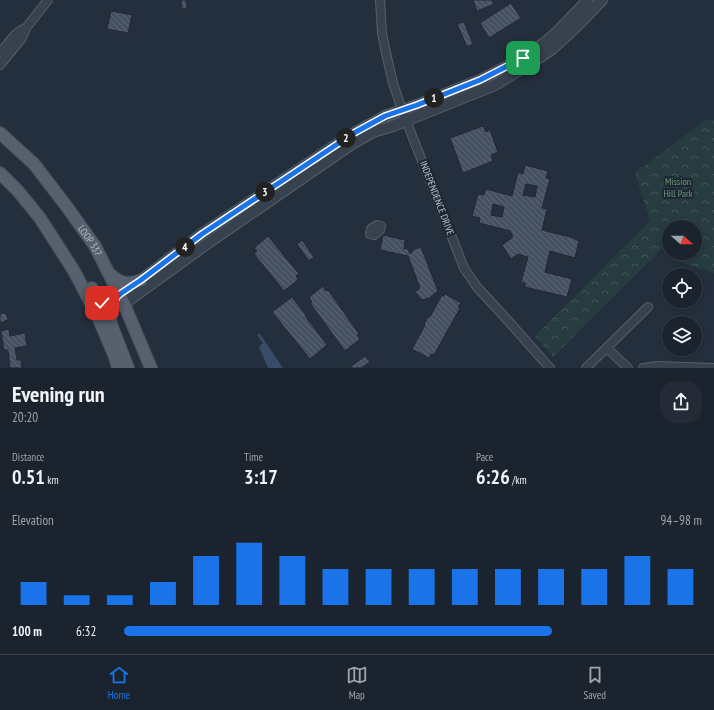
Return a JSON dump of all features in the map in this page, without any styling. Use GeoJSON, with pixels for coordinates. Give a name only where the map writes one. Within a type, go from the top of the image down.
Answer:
{"type":"FeatureCollection","features":[{"type":"Feature","properties":{"kind":"main road","name":"LOOP 337"},"geometry":{"type":"LineString","coordinates":[[0,133],[34,164],[96,246],[109,272],[119,301],[151,368]]}},
{"type":"Feature","properties":{"kind":"main road"},"geometry":{"type":"LineString","coordinates":[[0,164],[28,193],[47,217],[70,250],[98,299],[102,303],[119,301]]}},
{"type":"Feature","properties":{"kind":"main road"},"geometry":{"type":"LineString","coordinates":[[0,173],[18,191],[40,218],[74,271],[98,316],[118,368]]}},
{"type":"Feature","properties":{"kind":"main road"},"geometry":{"type":"LineString","coordinates":[[109,272],[116,279],[124,283],[133,283],[141,280]]}},
{"type":"Feature","properties":{"kind":"main road"},"geometry":{"type":"LineString","coordinates":[[119,301],[110,318],[128,368]]}},
{"type":"Feature","properties":{"kind":"street"},"geometry":{"type":"LineString","coordinates":[[0,66],[22,38],[26,28],[48,0]]}},
{"type":"Feature","properties":{"kind":"street","name":"INDEPENDENCE DRIVE"},"geometry":{"type":"LineString","coordinates":[[380,0],[382,33],[393,83],[455,246],[468,275],[550,368]]}},
{"type":"Feature","properties":{"kind":"street"},"geometry":{"type":"LineString","coordinates":[[119,301],[141,280],[202,234],[354,133],[385,116],[480,80],[523,58],[557,32],[588,0]]}},
{"type":"Feature","properties":{"kind":"street"},"geometry":{"type":"LineString","coordinates":[[119,301],[208,243],[352,144],[373,132],[495,85],[523,68],[552,49],[602,0]]}},
{"type":"Feature","properties":{"kind":"street"},"geometry":{"type":"LineString","coordinates":[[0,53],[17,33],[26,28]]}},
{"type":"Feature","properties":{"kind":"street"},"geometry":{"type":"LineString","coordinates":[[586,368],[648,307]]}},
{"type":"Feature","properties":{"kind":"street"},"geometry":{"type":"LineString","coordinates":[[607,348],[628,368]]}},
{"type":"Feature","properties":{"kind":"street"},"geometry":{"type":"LineString","coordinates":[[643,368],[658,366],[714,368]]}},
{"type":"Feature","properties":{"kind":"green space","name":"Mission Hill Park"},"geometry":{"type":"Polygon","coordinates":[[[705,120],[714,121],[714,273],[674,260],[702,260],[702,220],[662,220],[662,249],[553,357],[535,336],[650,221],[635,173],[705,120]]]}},
{"type":"Feature","properties":{"kind":"water"},"geometry":{"type":"Polygon","coordinates":[[[260,334],[283,368],[268,368],[259,347],[263,343],[257,335],[260,334]]]}},
{"type":"Feature","properties":{"kind":"building"},"geometry":{"type":"Polygon","coordinates":[[[181,0],[186,0],[187,9],[182,9],[181,0]]]}},
{"type":"Feature","properties":{"kind":"building"},"geometry":{"type":"Polygon","coordinates":[[[473,0],[492,0],[494,4],[477,11],[473,0]]]}},
{"type":"Feature","properties":{"kind":"building"},"geometry":{"type":"Polygon","coordinates":[[[511,3],[521,18],[489,38],[480,23],[511,3]]]}},
{"type":"Feature","properties":{"kind":"building"},"geometry":{"type":"Polygon","coordinates":[[[111,11],[132,15],[128,33],[107,29],[111,11]]]}},
{"type":"Feature","properties":{"kind":"building"},"geometry":{"type":"Polygon","coordinates":[[[464,22],[473,44],[467,47],[457,24],[464,22]]]}},
{"type":"Feature","properties":{"kind":"building"},"geometry":{"type":"Polygon","coordinates":[[[483,126],[486,132],[490,130],[498,152],[491,155],[493,161],[463,173],[450,138],[483,126]]]}},
{"type":"Feature","properties":{"kind":"building"},"geometry":{"type":"Polygon","coordinates":[[[525,165],[548,171],[546,178],[550,179],[542,208],[547,209],[542,230],[574,238],[579,241],[575,258],[550,251],[545,272],[572,279],[567,297],[525,287],[525,283],[521,282],[528,257],[518,254],[511,259],[502,245],[513,237],[510,231],[479,223],[480,218],[472,216],[478,194],[484,195],[486,189],[512,196],[518,172],[523,174],[525,165]],[[526,184],[523,195],[535,197],[537,186],[526,184]],[[493,204],[491,215],[502,217],[504,207],[493,204]]]}},
{"type":"Feature","properties":{"kind":"building"},"geometry":{"type":"Polygon","coordinates":[[[383,235],[405,240],[404,249],[407,248],[410,254],[415,249],[421,247],[438,291],[429,298],[422,300],[415,292],[420,288],[408,256],[380,250],[383,235]]]}},
{"type":"Feature","properties":{"kind":"building"},"geometry":{"type":"Polygon","coordinates":[[[268,236],[299,274],[296,276],[298,280],[284,291],[254,254],[257,251],[254,248],[268,236]]]}},
{"type":"Feature","properties":{"kind":"building"},"geometry":{"type":"Polygon","coordinates":[[[302,240],[314,257],[309,261],[297,244],[302,240]]]}},
{"type":"Feature","properties":{"kind":"building"},"geometry":{"type":"Polygon","coordinates":[[[323,286],[326,291],[328,290],[359,334],[357,335],[360,339],[345,351],[310,303],[312,302],[309,297],[323,286]]]}},
{"type":"Feature","properties":{"kind":"building"},"geometry":{"type":"Polygon","coordinates":[[[445,294],[461,303],[458,307],[460,308],[434,355],[431,354],[429,358],[412,349],[425,325],[424,324],[429,316],[430,317],[442,295],[444,296],[445,294]]]}},
{"type":"Feature","properties":{"kind":"building"},"geometry":{"type":"Polygon","coordinates":[[[292,297],[327,345],[310,359],[272,312],[292,297]]]}},
{"type":"Feature","properties":{"kind":"building"},"geometry":{"type":"Polygon","coordinates":[[[6,313],[8,320],[0,323],[0,314],[6,313]]]}},
{"type":"Feature","properties":{"kind":"building"},"geometry":{"type":"Polygon","coordinates":[[[9,329],[10,336],[25,333],[27,346],[15,348],[17,360],[21,360],[22,368],[10,368],[8,350],[4,350],[1,331],[9,329]]]}},
{"type":"Feature","properties":{"kind":"building"},"geometry":{"type":"Polygon","coordinates":[[[365,356],[370,362],[361,368],[349,368],[365,356]]]}},
{"type":"Feature","properties":{"kind":"route"},"geometry":{"type":"LineString","coordinates":[[102,303],[113,305],[120,294],[202,234],[354,133],[385,116],[480,80],[523,58]]}}]}
